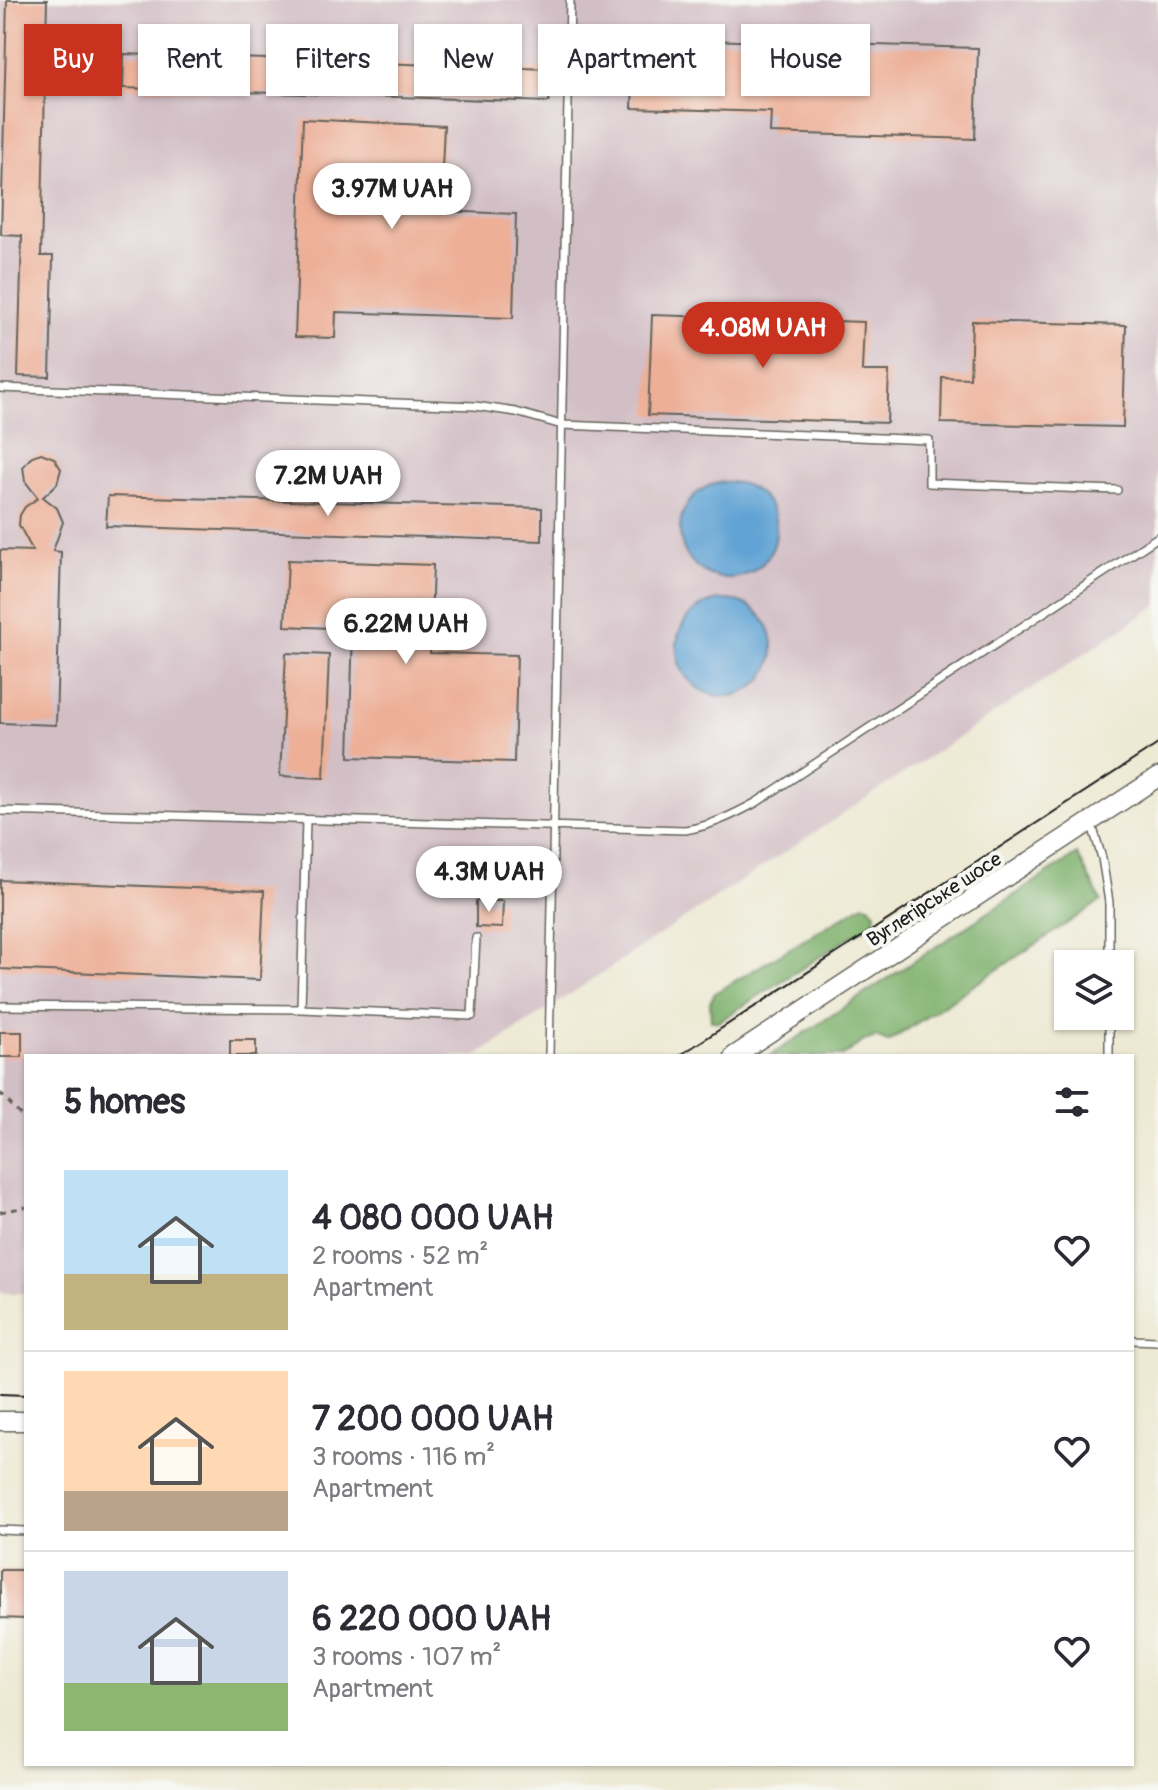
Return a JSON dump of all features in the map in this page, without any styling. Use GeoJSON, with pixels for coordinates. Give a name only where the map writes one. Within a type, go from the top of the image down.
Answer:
{"type":"FeatureCollection","features":[{"type":"Feature","properties":{"kind":"street","name":"Вуглегірське шосе"},"geometry":{"type":"LineString","coordinates":[[737,1054],[1158,777]]}},
{"type":"Feature","properties":{"kind":"street"},"geometry":{"type":"LineString","coordinates":[[0,1421],[24,1421]]}},
{"type":"Feature","properties":{"kind":"lane"},"geometry":{"type":"LineString","coordinates":[[549,1054],[570,0]]}},
{"type":"Feature","properties":{"kind":"lane"},"geometry":{"type":"LineString","coordinates":[[0,388],[475,406],[516,412],[562,425],[929,440],[929,483],[1117,490]]}},
{"type":"Feature","properties":{"kind":"lane"},"geometry":{"type":"LineString","coordinates":[[0,811],[553,828],[685,830],[716,823],[757,802],[1158,537]]}},
{"type":"Feature","properties":{"kind":"lane"},"geometry":{"type":"LineString","coordinates":[[301,1009],[306,820]]}},
{"type":"Feature","properties":{"kind":"lane"},"geometry":{"type":"LineString","coordinates":[[1091,823],[1102,858],[1109,902],[1109,950]]}},
{"type":"Feature","properties":{"kind":"lane"},"geometry":{"type":"LineString","coordinates":[[0,1006],[301,1009],[472,1016],[476,938]]}},
{"type":"Feature","properties":{"kind":"lane"},"geometry":{"type":"LineString","coordinates":[[1109,1030],[1109,1054]]}},
{"type":"Feature","properties":{"kind":"lane"},"geometry":{"type":"LineString","coordinates":[[1134,1340],[1158,1341]]}},
{"type":"Feature","properties":{"kind":"lane"},"geometry":{"type":"LineString","coordinates":[[0,1530],[24,1531]]}},
{"type":"Feature","properties":{"kind":"path"},"geometry":{"type":"LineString","coordinates":[[0,1093],[24,1119]]}},
{"type":"Feature","properties":{"kind":"path"},"geometry":{"type":"LineString","coordinates":[[0,1212],[24,1207]]}},
{"type":"Feature","properties":{"kind":"shaded area"},"geometry":{"type":"Polygon","coordinates":[[[0,0],[1158,0],[1158,605],[480,1054],[24,1054],[24,1293],[0,1293],[0,0]]]}},
{"type":"Feature","properties":{"kind":"green space"},"geometry":{"type":"Polygon","coordinates":[[[1077,854],[1101,901],[888,1042],[876,1037],[864,1041],[846,1054],[773,1054],[1077,854]]]}},
{"type":"Feature","properties":{"kind":"green space"},"geometry":{"type":"Polygon","coordinates":[[[864,904],[875,912],[874,922],[718,1022],[711,1020],[710,1002],[715,993],[864,904]]]}},
{"type":"Feature","properties":{"kind":"water"},"geometry":{"type":"Polygon","coordinates":[[[728,482],[746,486],[762,496],[772,512],[776,530],[772,548],[762,564],[746,574],[728,578],[710,574],[694,564],[684,548],[680,530],[684,512],[694,496],[710,486],[728,482]]]}},
{"type":"Feature","properties":{"kind":"water"},"geometry":{"type":"Polygon","coordinates":[[[725,600],[743,604],[759,614],[769,630],[773,648],[769,666],[759,682],[743,692],[725,696],[707,692],[691,682],[681,666],[677,648],[681,630],[691,614],[707,604],[725,600]]]}},
{"type":"Feature","properties":{"kind":"building"},"geometry":{"type":"Polygon","coordinates":[[[7,0],[47,0],[46,24],[24,24],[24,96],[45,96],[41,256],[53,256],[50,377],[18,376],[22,236],[1,235],[7,0]]]}},
{"type":"Feature","properties":{"kind":"building"},"geometry":{"type":"Polygon","coordinates":[[[725,41],[741,41],[741,96],[870,96],[870,45],[978,48],[975,139],[770,133],[771,112],[632,108],[633,96],[725,96],[725,41]]]}},
{"type":"Feature","properties":{"kind":"building"},"geometry":{"type":"Polygon","coordinates":[[[124,54],[138,54],[138,88],[123,88],[124,54]]]}},
{"type":"Feature","properties":{"kind":"building"},"geometry":{"type":"Polygon","coordinates":[[[250,58],[266,59],[266,93],[250,92],[250,58]]]}},
{"type":"Feature","properties":{"kind":"building"},"geometry":{"type":"Polygon","coordinates":[[[398,64],[414,64],[414,96],[522,96],[522,68],[538,69],[538,96],[549,96],[549,102],[366,96],[398,96],[398,64]]]}},
{"type":"Feature","properties":{"kind":"building"},"geometry":{"type":"Polygon","coordinates":[[[303,119],[444,126],[440,211],[516,214],[513,318],[336,312],[335,338],[295,337],[303,119]]]}},
{"type":"Feature","properties":{"kind":"building"},"geometry":{"type":"Polygon","coordinates":[[[652,315],[864,322],[862,371],[889,371],[887,423],[648,415],[652,315]]]}},
{"type":"Feature","properties":{"kind":"building"},"geometry":{"type":"Polygon","coordinates":[[[972,321],[1126,325],[1123,427],[941,423],[942,377],[970,378],[972,321]]]}},
{"type":"Feature","properties":{"kind":"building"},"geometry":{"type":"Polygon","coordinates":[[[41,453],[54,458],[61,469],[57,484],[43,497],[57,508],[63,522],[53,551],[61,552],[56,725],[0,723],[0,550],[33,551],[19,525],[25,507],[38,498],[25,481],[23,467],[32,456],[41,453]]]}},
{"type":"Feature","properties":{"kind":"building"},"geometry":{"type":"Polygon","coordinates":[[[108,496],[542,508],[542,541],[106,526],[108,496]]]}},
{"type":"Feature","properties":{"kind":"building"},"geometry":{"type":"Polygon","coordinates":[[[288,560],[433,565],[430,653],[517,655],[514,762],[349,757],[353,629],[285,626],[288,560]]]}},
{"type":"Feature","properties":{"kind":"building"},"geometry":{"type":"Polygon","coordinates":[[[286,653],[329,655],[324,778],[280,776],[286,653]]]}},
{"type":"Feature","properties":{"kind":"building"},"geometry":{"type":"Polygon","coordinates":[[[0,880],[264,891],[260,980],[0,969],[0,880]]]}},
{"type":"Feature","properties":{"kind":"building"},"geometry":{"type":"Polygon","coordinates":[[[476,901],[503,901],[502,928],[476,927],[476,901]]]}},
{"type":"Feature","properties":{"kind":"building"},"geometry":{"type":"Polygon","coordinates":[[[0,1032],[22,1032],[22,1057],[0,1057],[0,1032]]]}},
{"type":"Feature","properties":{"kind":"building"},"geometry":{"type":"Polygon","coordinates":[[[230,1040],[256,1040],[256,1054],[230,1054],[230,1040]]]}},
{"type":"Feature","properties":{"kind":"building"},"geometry":{"type":"Polygon","coordinates":[[[0,1570],[24,1570],[24,1619],[0,1618],[0,1570]]]}},
{"type":"Feature","properties":{"kind":"tram line"},"geometry":{"type":"LineString","coordinates":[[682,1054],[1158,744]]}},
{"type":"Feature","properties":{"kind":"tram line"},"geometry":{"type":"LineString","coordinates":[[0,1394],[24,1395]]}}]}
